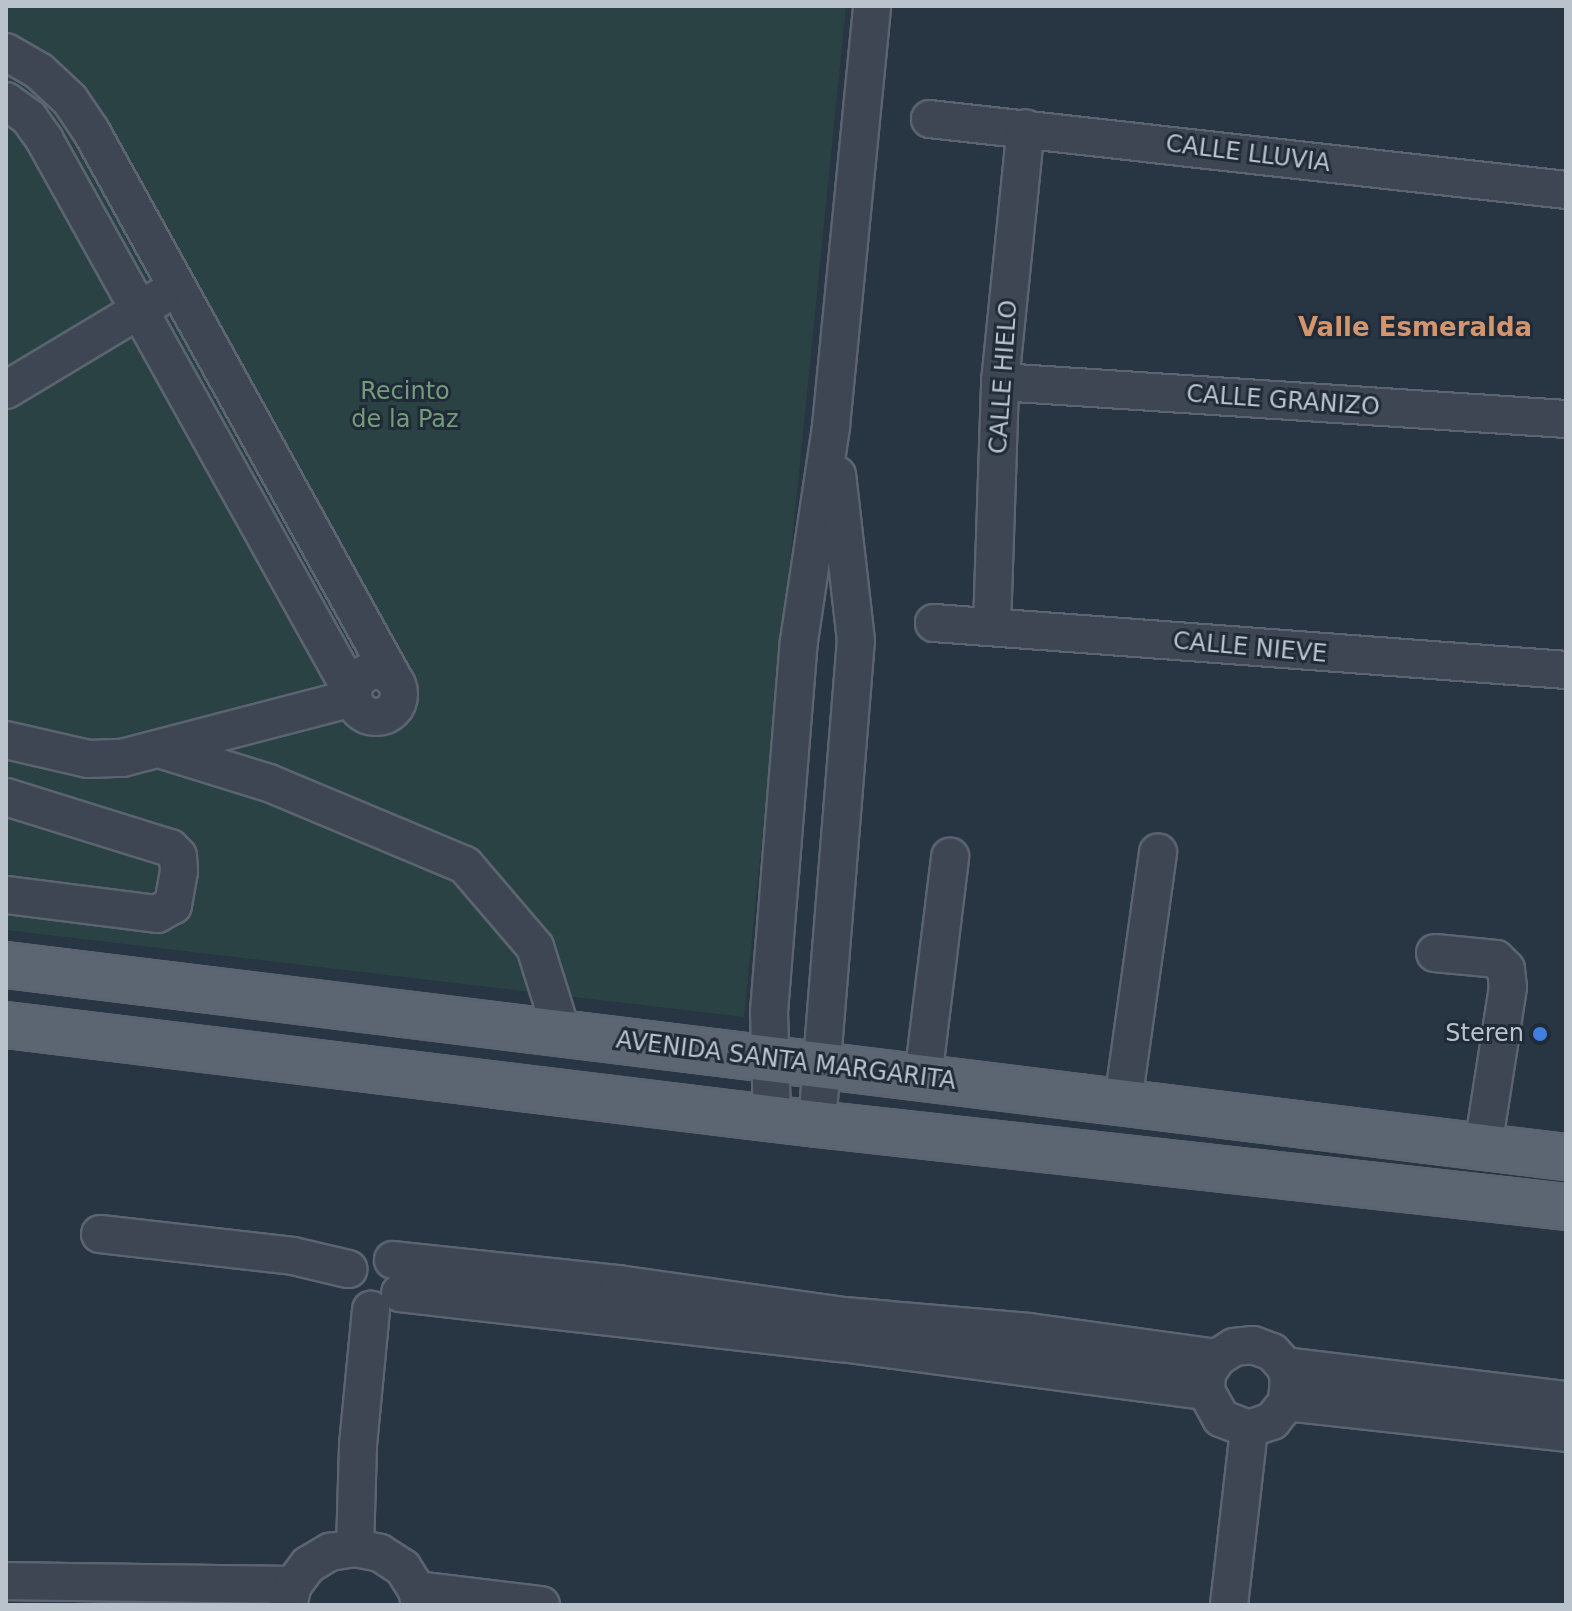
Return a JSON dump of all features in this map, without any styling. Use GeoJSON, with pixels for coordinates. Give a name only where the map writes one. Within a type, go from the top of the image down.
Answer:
{"type":"FeatureCollection","features":[{"type":"Feature","properties":{"kind":"main road","name":"AVENIDA SANTA MARGARITA"},"geometry":{"type":"LineString","coordinates":[[6,965],[1566,1157]]}},
{"type":"Feature","properties":{"kind":"main road"},"geometry":{"type":"LineString","coordinates":[[6,1025],[817,1124],[1566,1207]]}},
{"type":"Feature","properties":{"kind":"street"},"geometry":{"type":"LineString","coordinates":[[772,1118],[769,1012],[797,675],[831,426],[872,6]]}},
{"type":"Feature","properties":{"kind":"street"},"geometry":{"type":"LineString","coordinates":[[6,52],[39,71],[70,100],[393,678],[399,698],[386,715],[365,715],[352,695],[44,139],[29,118],[6,101]]}},
{"type":"Feature","properties":{"kind":"street","name":"CALLE LLUVIA"},"geometry":{"type":"LineString","coordinates":[[930,119],[1566,190]]}},
{"type":"Feature","properties":{"kind":"street","name":"CALLE HIELO"},"geometry":{"type":"LineString","coordinates":[[992,627],[1000,382],[1026,128]]}},
{"type":"Feature","properties":{"kind":"street"},"geometry":{"type":"LineString","coordinates":[[6,390],[177,287]]}},
{"type":"Feature","properties":{"kind":"street","name":"CALLE GRANIZO"},"geometry":{"type":"LineString","coordinates":[[1000,382],[1566,419]]}},
{"type":"Feature","properties":{"kind":"street"},"geometry":{"type":"LineString","coordinates":[[817,1124],[856,641],[831,426]]}},
{"type":"Feature","properties":{"kind":"street","name":"CALLE NIEVE"},"geometry":{"type":"LineString","coordinates":[[934,623],[1566,670]]}},
{"type":"Feature","properties":{"kind":"street"},"geometry":{"type":"LineString","coordinates":[[797,675],[853,674]]}},
{"type":"Feature","properties":{"kind":"street"},"geometry":{"type":"LineString","coordinates":[[6,740],[88,759],[122,758],[352,695]]}},
{"type":"Feature","properties":{"kind":"street"},"geometry":{"type":"LineString","coordinates":[[159,749],[269,783],[465,865],[535,947],[562,1033]]}},
{"type":"Feature","properties":{"kind":"street"},"geometry":{"type":"LineString","coordinates":[[6,797],[170,848],[178,856],[179,871],[173,905],[157,914],[6,895]]}},
{"type":"Feature","properties":{"kind":"street"},"geometry":{"type":"LineString","coordinates":[[786,799],[844,798]]}},
{"type":"Feature","properties":{"kind":"street"},"geometry":{"type":"LineString","coordinates":[[1123,1102],[1158,852]]}},
{"type":"Feature","properties":{"kind":"street"},"geometry":{"type":"LineString","coordinates":[[923,1078],[950,857]]}},
{"type":"Feature","properties":{"kind":"street"},"geometry":{"type":"LineString","coordinates":[[1435,953],[1496,959],[1506,969],[1508,987],[1483,1147]]}},
{"type":"Feature","properties":{"kind":"street"},"geometry":{"type":"LineString","coordinates":[[100,1234],[293,1256],[348,1269],[356,1259],[368,1253],[381,1254],[388,1287],[358,1445],[355,1548]]}},
{"type":"Feature","properties":{"kind":"street"},"geometry":{"type":"LineString","coordinates":[[388,1287],[842,1329],[1029,1332],[1217,1358]]}},
{"type":"Feature","properties":{"kind":"street"},"geometry":{"type":"LineString","coordinates":[[842,1329],[1206,1391]]}},
{"type":"Feature","properties":{"kind":"street"},"geometry":{"type":"LineString","coordinates":[[1253,1345],[1272,1352],[1285,1366],[1290,1390],[1287,1402],[1272,1421],[1249,1429],[1221,1418],[1206,1391],[1207,1373],[1217,1358],[1234,1347],[1253,1345]]}},
{"type":"Feature","properties":{"kind":"street"},"geometry":{"type":"LineString","coordinates":[[1285,1366],[1566,1400]]}},
{"type":"Feature","properties":{"kind":"street"},"geometry":{"type":"LineString","coordinates":[[1287,1402],[1566,1433]]}},
{"type":"Feature","properties":{"kind":"street"},"geometry":{"type":"LineString","coordinates":[[1229,1605],[1249,1429]]}},
{"type":"Feature","properties":{"kind":"street"},"geometry":{"type":"LineString","coordinates":[[6,1581],[290,1595],[308,1565],[330,1552],[355,1548],[380,1553],[403,1568],[418,1598],[541,1605]]}},
{"type":"Feature","properties":{"kind":"green space","name":"Recinto de la Paz"},"geometry":{"type":"Polygon","coordinates":[[[6,6],[846,6],[744,1017],[6,930],[6,6]]]}},
{"type":"Feature","properties":{"kind":"place","name":"Steren"},"geometry":{"type":"Point","coordinates":[1540,1034]}},
{"type":"Feature","properties":{"kind":"district","name":"Valle Esmeralda"},"geometry":{"type":"Point","coordinates":[1415,328]}}]}
